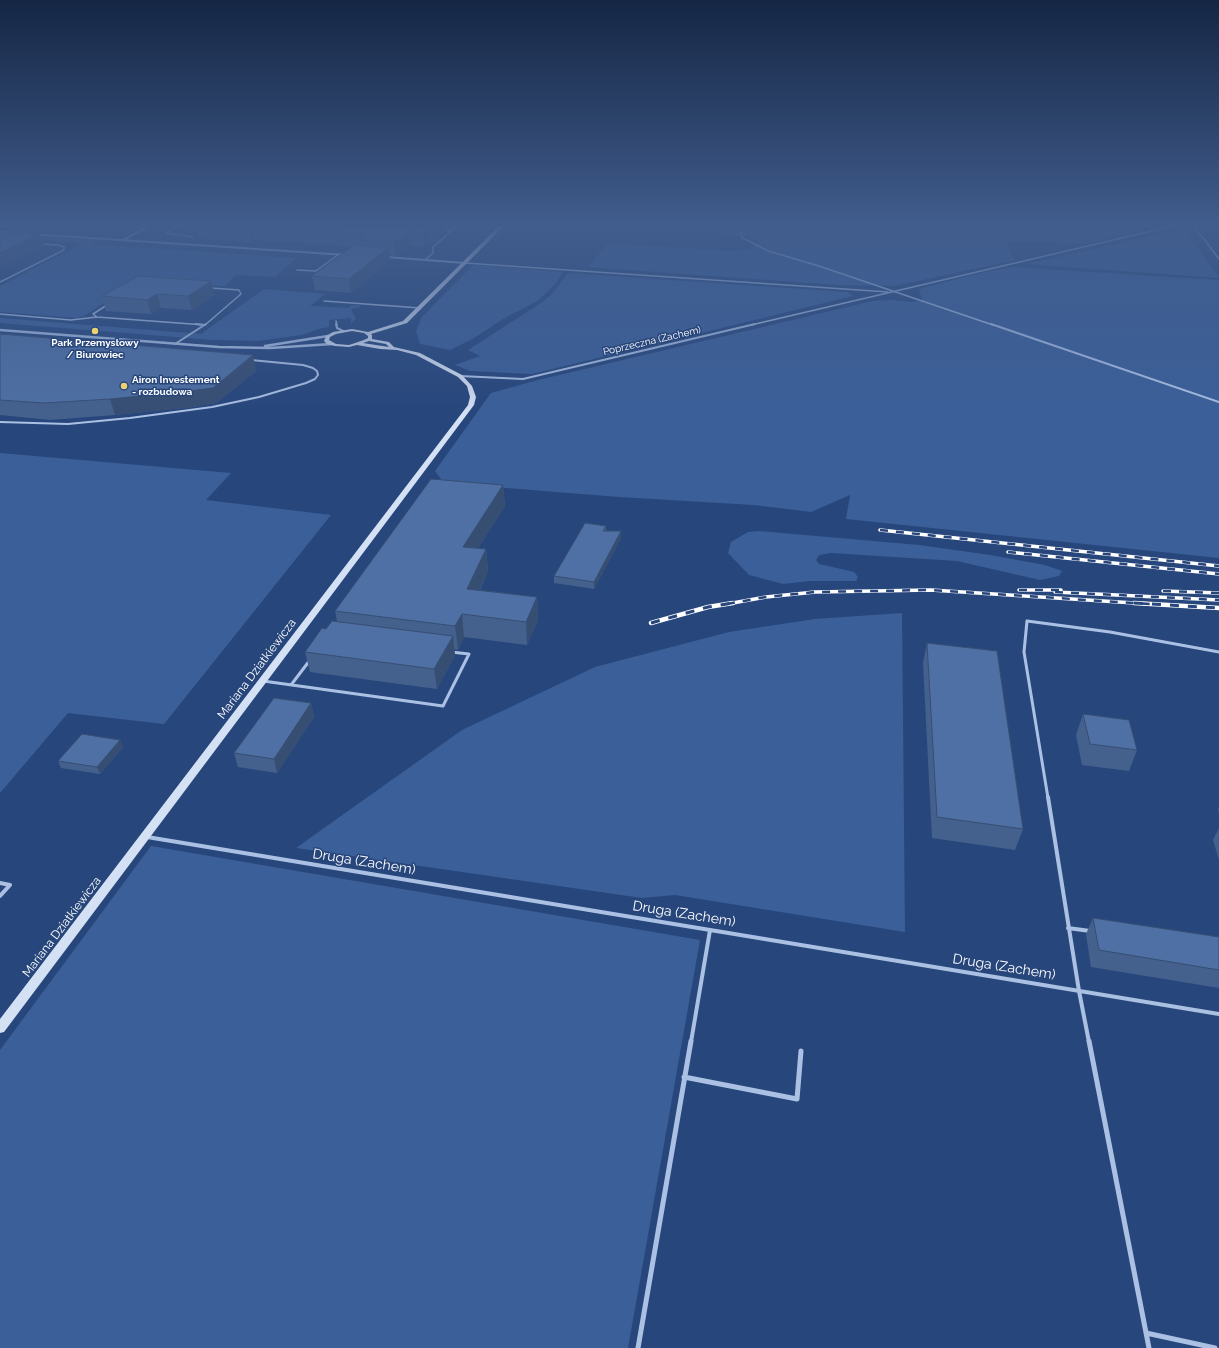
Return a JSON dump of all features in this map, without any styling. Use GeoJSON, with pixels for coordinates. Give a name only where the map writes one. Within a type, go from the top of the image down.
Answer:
{"type":"FeatureCollection","features":[{"type":"Feature","properties":{"kind":"street"},"geometry":{"type":"LineString","coordinates":[[249,348],[328,336],[343,331],[358,330],[368,333],[405,322],[439,289]]}},
{"type":"Feature","properties":{"kind":"street"},"geometry":{"type":"LineString","coordinates":[[0,330],[175,344],[249,348],[332,344],[344,346],[359,344],[368,340],[370,336],[368,333]]}},
{"type":"Feature","properties":{"kind":"street"},"geometry":{"type":"LineString","coordinates":[[328,336],[327,341],[332,344]]}},
{"type":"Feature","properties":{"kind":"street","name":"Mariana Dziatkiewicza"},"geometry":{"type":"LineString","coordinates":[[368,340],[387,343],[397,349]]}},
{"type":"Feature","properties":{"kind":"street","name":"Mariana Dziatkiewicza"},"geometry":{"type":"LineString","coordinates":[[0,1028],[146,837],[471,405],[473,397],[472,392],[460,376],[418,354],[397,349],[380,348],[359,344]]}},
{"type":"Feature","properties":{"kind":"lane"},"geometry":{"type":"LineString","coordinates":[[175,344],[205,325],[241,294],[239,290],[223,289]]}},
{"type":"Feature","properties":{"kind":"lane"},"geometry":{"type":"LineString","coordinates":[[847,289],[893,292]]}},
{"type":"Feature","properties":{"kind":"lane"},"geometry":{"type":"LineString","coordinates":[[884,289],[1219,402]]}},
{"type":"Feature","properties":{"kind":"lane","name":"Poprzeczna (Zachem)"},"geometry":{"type":"LineString","coordinates":[[460,376],[523,379],[906,289]]}},
{"type":"Feature","properties":{"kind":"lane"},"geometry":{"type":"LineString","coordinates":[[324,301],[420,308]]}},
{"type":"Feature","properties":{"kind":"lane"},"geometry":{"type":"LineString","coordinates":[[97,317],[93,314],[112,303]]}},
{"type":"Feature","properties":{"kind":"lane"},"geometry":{"type":"LineString","coordinates":[[0,314],[71,320],[97,317],[205,325]]}},
{"type":"Feature","properties":{"kind":"lane"},"geometry":{"type":"LineString","coordinates":[[336,321],[337,328],[343,331]]}},
{"type":"Feature","properties":{"kind":"lane"},"geometry":{"type":"LineString","coordinates":[[0,422],[68,424],[130,418],[212,407],[259,397],[306,383],[315,379],[318,375],[317,371],[303,365],[245,360]]}},
{"type":"Feature","properties":{"kind":"lane"},"geometry":{"type":"LineString","coordinates":[[1149,1348],[1068,928],[1024,652],[1027,621],[1110,632],[1219,652]]}},
{"type":"Feature","properties":{"kind":"lane"},"geometry":{"type":"LineString","coordinates":[[263,681],[443,706],[469,654],[446,651]]}},
{"type":"Feature","properties":{"kind":"lane"},"geometry":{"type":"LineString","coordinates":[[291,685],[314,654]]}},
{"type":"Feature","properties":{"kind":"lane","name":"Druga (Zachem)"},"geometry":{"type":"LineString","coordinates":[[146,837],[1219,1014]]}},
{"type":"Feature","properties":{"kind":"lane"},"geometry":{"type":"LineString","coordinates":[[0,883],[10,885],[0,896]]}},
{"type":"Feature","properties":{"kind":"lane"},"geometry":{"type":"LineString","coordinates":[[1068,928],[1099,932]]}},
{"type":"Feature","properties":{"kind":"lane"},"geometry":{"type":"LineString","coordinates":[[638,1348],[710,930]]}},
{"type":"Feature","properties":{"kind":"lane"},"geometry":{"type":"LineString","coordinates":[[684,1077],[797,1099],[800,1051]]}},
{"type":"Feature","properties":{"kind":"lane"},"geometry":{"type":"LineString","coordinates":[[1146,1333],[1215,1348]]}},
{"type":"Feature","properties":{"kind":"shaded area"},"geometry":{"type":"Polygon","coordinates":[[[0,289],[126,289],[84,316],[77,318],[0,312],[0,289]]]}},
{"type":"Feature","properties":{"kind":"shaded area"},"geometry":{"type":"Polygon","coordinates":[[[264,289],[325,294],[310,306],[348,308],[352,305],[358,305],[360,307],[351,309],[356,319],[351,323],[351,318],[329,320],[329,327],[318,329],[302,335],[258,341],[213,340],[0,323],[0,318],[201,334],[264,289]]]}},
{"type":"Feature","properties":{"kind":"shaded area"},"geometry":{"type":"Polygon","coordinates":[[[450,289],[550,289],[539,300],[503,319],[474,338],[450,350],[420,344],[416,331],[422,317],[450,289]]]}},
{"type":"Feature","properties":{"kind":"shaded area"},"geometry":{"type":"Polygon","coordinates":[[[556,289],[802,289],[848,292],[853,296],[532,374],[470,371],[455,365],[480,356],[468,350],[541,303],[556,289]]]}},
{"type":"Feature","properties":{"kind":"shaded area"},"geometry":{"type":"Polygon","coordinates":[[[919,289],[1219,289],[1219,558],[846,519],[850,495],[811,512],[754,505],[619,497],[444,483],[435,471],[491,393],[538,380],[873,301],[892,300],[911,302],[922,300],[919,289]]]}},
{"type":"Feature","properties":{"kind":"shaded area"},"geometry":{"type":"Polygon","coordinates":[[[0,453],[231,473],[206,500],[331,515],[164,724],[68,713],[0,793],[0,453]]]}},
{"type":"Feature","properties":{"kind":"shaded area"},"geometry":{"type":"Polygon","coordinates":[[[759,531],[919,545],[990,555],[1045,565],[1062,571],[1059,576],[1040,580],[957,561],[831,553],[819,555],[816,560],[819,564],[854,572],[858,577],[856,581],[810,581],[783,584],[749,575],[728,553],[731,542],[748,532],[759,531]]]}},
{"type":"Feature","properties":{"kind":"shaded area"},"geometry":{"type":"Polygon","coordinates":[[[902,613],[905,932],[675,895],[642,898],[296,848],[462,730],[595,667],[729,632],[815,619],[902,613]]]}},
{"type":"Feature","properties":{"kind":"shaded area"},"geometry":{"type":"Polygon","coordinates":[[[151,846],[700,940],[628,1348],[0,1348],[0,1050],[151,846]]]}},
{"type":"Feature","properties":{"kind":"building"},"geometry":{"type":"Polygon","coordinates":[[[115,289],[199,289],[188,296],[157,294],[147,300],[102,296],[115,289]]]}},
{"type":"Feature","properties":{"kind":"building"},"geometry":{"type":"Polygon","coordinates":[[[0,334],[253,355],[213,388],[110,399],[45,403],[0,400],[0,334]]]}},
{"type":"Feature","properties":{"kind":"building"},"geometry":{"type":"Polygon","coordinates":[[[431,479],[503,485],[463,547],[486,549],[467,589],[537,597],[526,622],[462,614],[455,626],[335,611],[431,479]]]}},
{"type":"Feature","properties":{"kind":"building"},"geometry":{"type":"Polygon","coordinates":[[[585,523],[606,526],[603,531],[621,531],[594,582],[554,576],[585,523]]]}},
{"type":"Feature","properties":{"kind":"building"},"geometry":{"type":"Polygon","coordinates":[[[332,621],[453,636],[434,669],[305,652],[322,628],[326,629],[332,621]]]}},
{"type":"Feature","properties":{"kind":"building"},"geometry":{"type":"Polygon","coordinates":[[[927,643],[997,651],[1023,829],[937,817],[927,643]]]}},
{"type":"Feature","properties":{"kind":"building"},"geometry":{"type":"Polygon","coordinates":[[[274,698],[311,703],[274,759],[234,753],[274,698]]]}},
{"type":"Feature","properties":{"kind":"building"},"geometry":{"type":"Polygon","coordinates":[[[1083,714],[1129,720],[1137,750],[1090,744],[1083,714]]]}},
{"type":"Feature","properties":{"kind":"building"},"geometry":{"type":"Polygon","coordinates":[[[82,734],[120,740],[97,767],[58,761],[82,734]]]}},
{"type":"Feature","properties":{"kind":"building"},"geometry":{"type":"Polygon","coordinates":[[[1093,918],[1219,937],[1219,970],[1099,950],[1093,918]]]}},
{"type":"Feature","properties":{"kind":"railway"},"geometry":{"type":"LineString","coordinates":[[880,530],[1219,566]]}},
{"type":"Feature","properties":{"kind":"railway"},"geometry":{"type":"LineString","coordinates":[[1008,552],[1219,574]]}},
{"type":"Feature","properties":{"kind":"railway"},"geometry":{"type":"LineString","coordinates":[[729,604],[766,597],[815,592],[931,590],[1138,603]]}},
{"type":"Feature","properties":{"kind":"railway"},"geometry":{"type":"LineString","coordinates":[[1019,590],[1061,590]]}},
{"type":"Feature","properties":{"kind":"railway"},"geometry":{"type":"LineString","coordinates":[[1163,591],[1219,593]]}},
{"type":"Feature","properties":{"kind":"railway"},"geometry":{"type":"LineString","coordinates":[[1055,592],[1219,600]]}},
{"type":"Feature","properties":{"kind":"railway"},"geometry":{"type":"LineString","coordinates":[[1134,603],[1138,603]]}},
{"type":"Feature","properties":{"kind":"railway"},"geometry":{"type":"LineString","coordinates":[[1138,603],[1219,608]]}},
{"type":"Feature","properties":{"kind":"railway"},"geometry":{"type":"LineString","coordinates":[[1138,603],[1150,604]]}},
{"type":"Feature","properties":{"kind":"railway"},"geometry":{"type":"LineString","coordinates":[[651,623],[708,607],[729,604]]}},
{"type":"Feature","properties":{"kind":"place","name":"Park Przemysłowy / Biurowiec"},"geometry":{"type":"Point","coordinates":[95,331]}},
{"type":"Feature","properties":{"kind":"place","name":"Airon Investement - rozbudowa"},"geometry":{"type":"Point","coordinates":[124,386]}}]}
